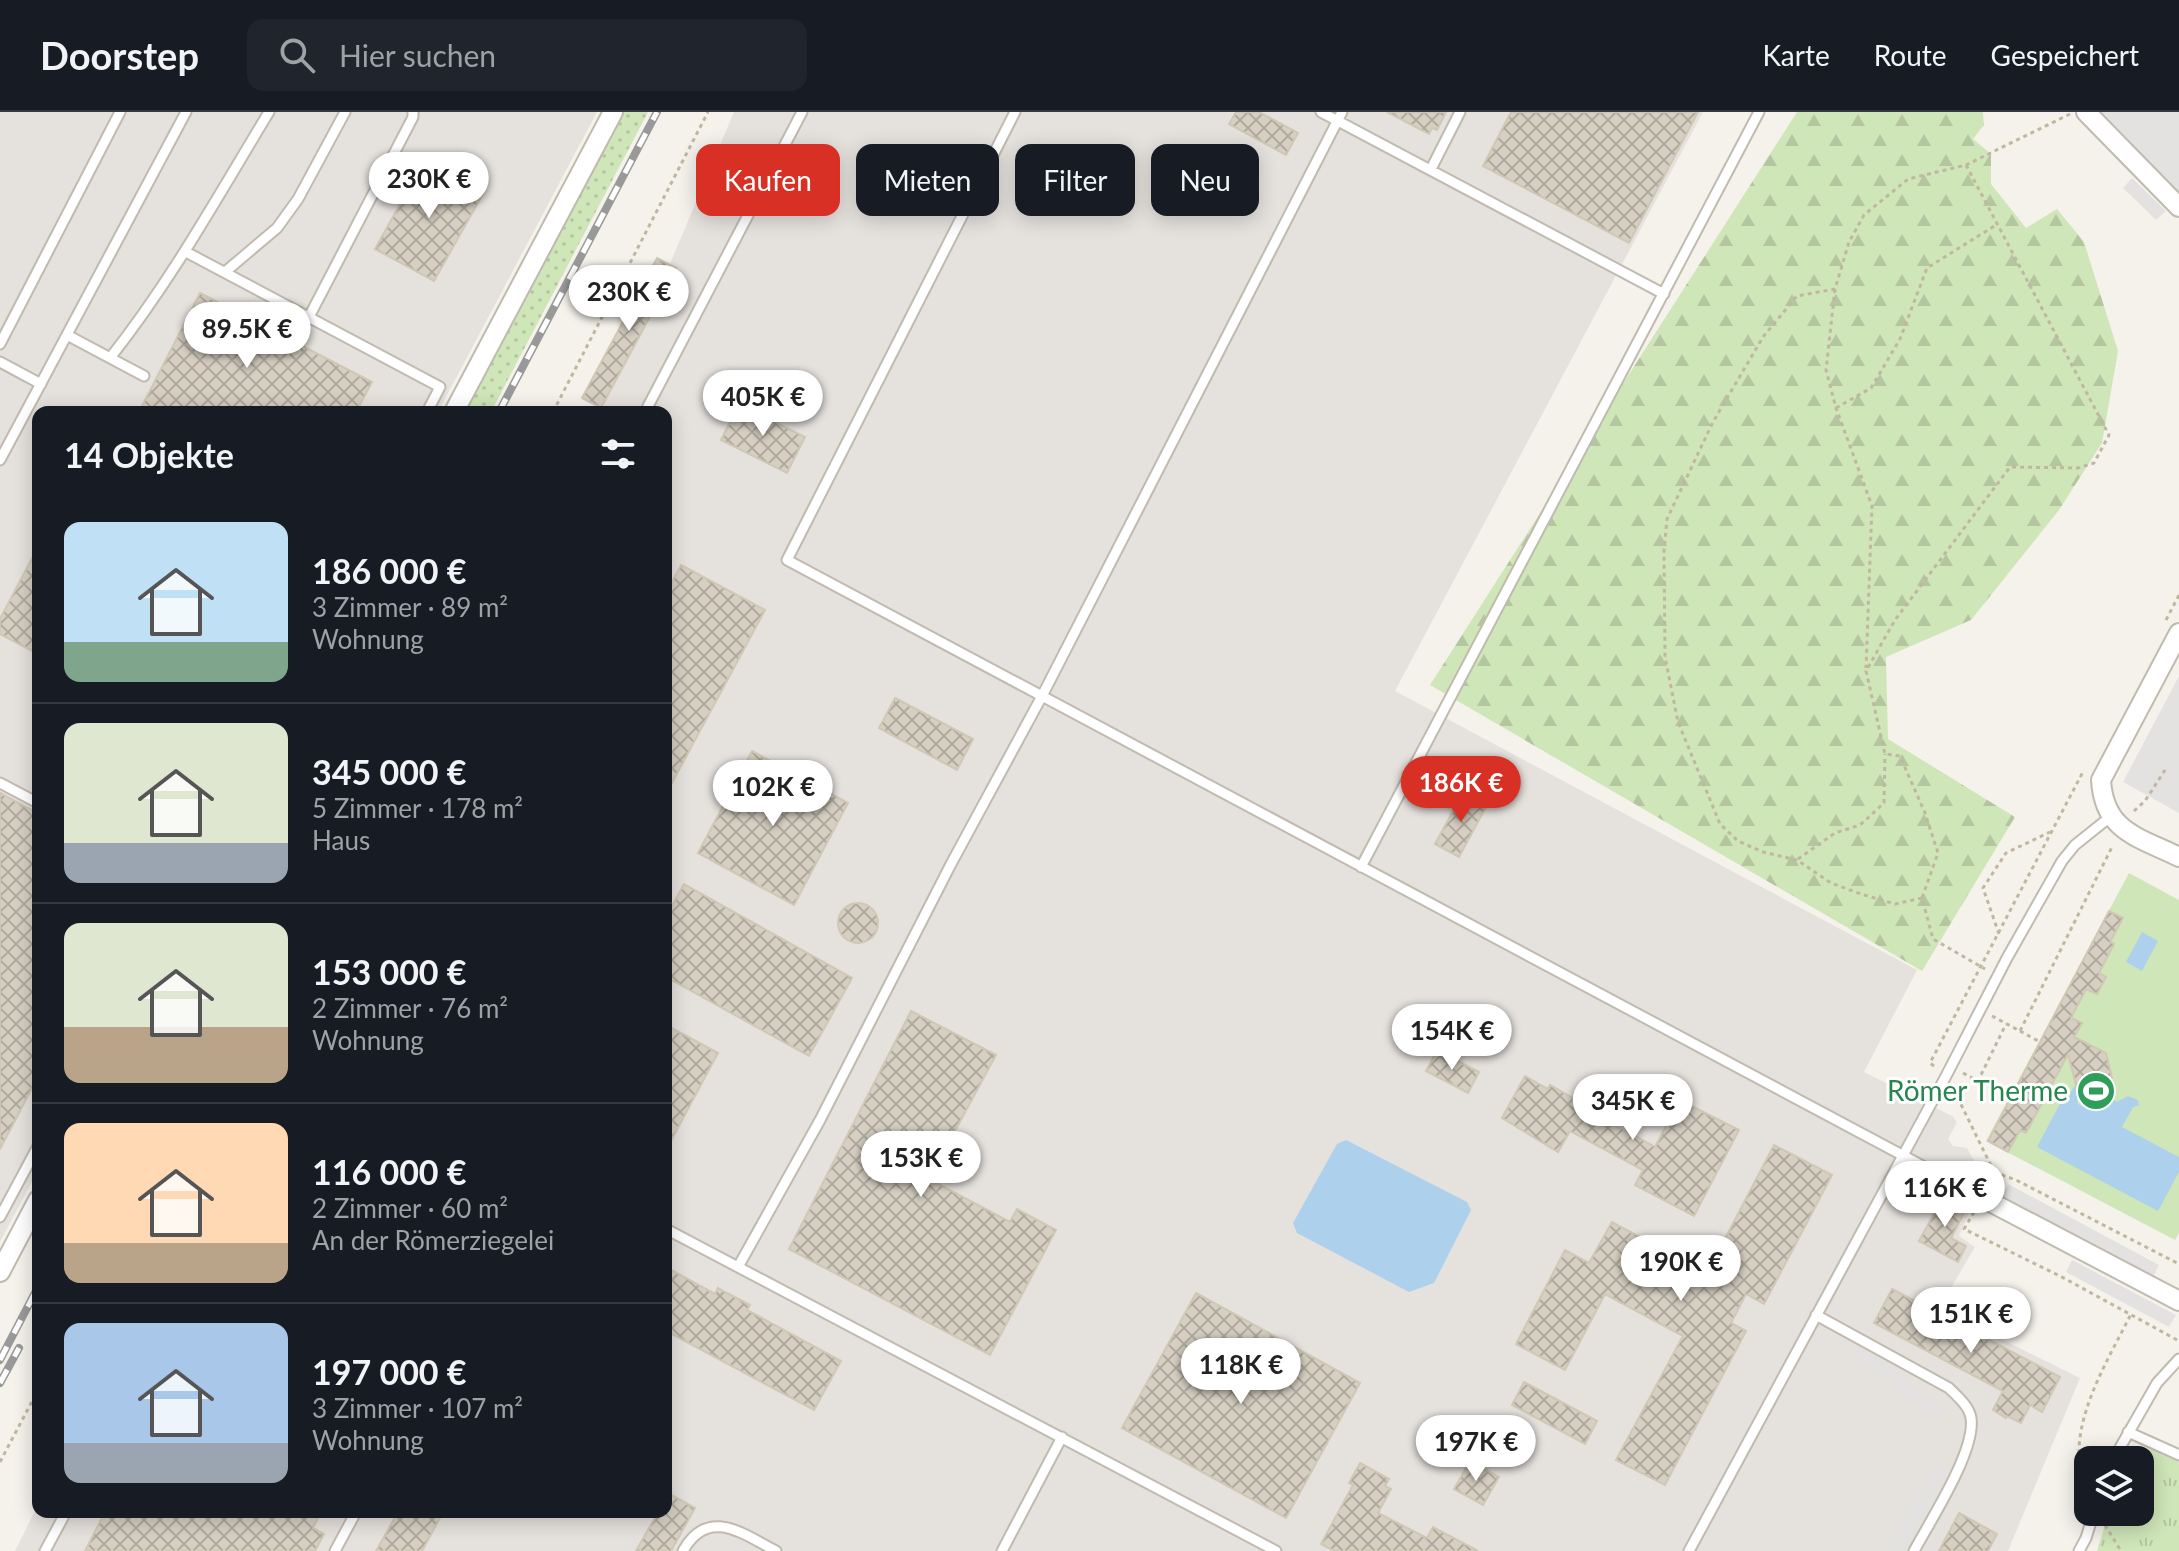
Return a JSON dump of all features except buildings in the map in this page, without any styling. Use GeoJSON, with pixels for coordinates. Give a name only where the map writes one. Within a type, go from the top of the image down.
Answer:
{"type":"FeatureCollection","features":[{"type":"Feature","properties":{"kind":"street"},"geometry":{"type":"LineString","coordinates":[[457,406],[613,112]]}},
{"type":"Feature","properties":{"kind":"street"},"geometry":{"type":"LineString","coordinates":[[2086,112],[2179,207]]}},
{"type":"Feature","properties":{"kind":"street"},"geometry":{"type":"LineString","coordinates":[[2171,628],[2101,780],[2102,800],[2116,823],[2179,857]]}},
{"type":"Feature","properties":{"kind":"street"},"geometry":{"type":"LineString","coordinates":[[1962,1187],[2179,1301]]}},
{"type":"Feature","properties":{"kind":"street"},"geometry":{"type":"LineString","coordinates":[[0,1272],[32,1211]]}},
{"type":"Feature","properties":{"kind":"lane"},"geometry":{"type":"LineString","coordinates":[[0,344],[120,112]]}},
{"type":"Feature","properties":{"kind":"lane"},"geometry":{"type":"LineString","coordinates":[[0,460],[186,112]]}},
{"type":"Feature","properties":{"kind":"lane"},"geometry":{"type":"LineString","coordinates":[[110,358],[148,310],[186,252],[269,112]]}},
{"type":"Feature","properties":{"kind":"lane"},"geometry":{"type":"LineString","coordinates":[[225,272],[277,228],[291,209],[345,112]]}},
{"type":"Feature","properties":{"kind":"lane"},"geometry":{"type":"LineString","coordinates":[[309,317],[413,112]]}},
{"type":"Feature","properties":{"kind":"lane"},"geometry":{"type":"LineString","coordinates":[[648,406],[802,112]]}},
{"type":"Feature","properties":{"kind":"lane"},"geometry":{"type":"LineString","coordinates":[[1015,112],[787,560],[1962,1187]]}},
{"type":"Feature","properties":{"kind":"lane"},"geometry":{"type":"LineString","coordinates":[[1321,112],[1340,116],[1431,169],[1664,294]]}},
{"type":"Feature","properties":{"kind":"lane"},"geometry":{"type":"LineString","coordinates":[[1431,169],[1460,112]]}},
{"type":"Feature","properties":{"kind":"lane"},"geometry":{"type":"LineString","coordinates":[[1361,867],[1759,112]]}},
{"type":"Feature","properties":{"kind":"lane"},"geometry":{"type":"LineString","coordinates":[[738,1267],[820,1120],[951,864],[1042,696],[1340,116]]}},
{"type":"Feature","properties":{"kind":"lane"},"geometry":{"type":"LineString","coordinates":[[186,252],[440,387],[430,406]]}},
{"type":"Feature","properties":{"kind":"lane"},"geometry":{"type":"LineString","coordinates":[[67,335],[144,376]]}},
{"type":"Feature","properties":{"kind":"lane"},"geometry":{"type":"LineString","coordinates":[[0,362],[41,384]]}},
{"type":"Feature","properties":{"kind":"lane"},"geometry":{"type":"LineString","coordinates":[[0,783],[32,800]]}},
{"type":"Feature","properties":{"kind":"lane"},"geometry":{"type":"LineString","coordinates":[[1689,1551],[2062,861],[2075,845],[2116,823]]}},
{"type":"Feature","properties":{"kind":"lane"},"geometry":{"type":"LineString","coordinates":[[0,1217],[32,1157]]}},
{"type":"Feature","properties":{"kind":"lane"},"geometry":{"type":"LineString","coordinates":[[672,1232],[1276,1551]]}},
{"type":"Feature","properties":{"kind":"lane"},"geometry":{"type":"LineString","coordinates":[[1816,1315],[1949,1388],[1971,1417],[1966,1451],[1914,1551]]}},
{"type":"Feature","properties":{"kind":"lane"},"geometry":{"type":"LineString","coordinates":[[2120,1446],[2157,1383],[2179,1359]]}},
{"type":"Feature","properties":{"kind":"lane"},"geometry":{"type":"LineString","coordinates":[[2128,1432],[2179,1455]]}},
{"type":"Feature","properties":{"kind":"lane"},"geometry":{"type":"LineString","coordinates":[[1002,1551],[1062,1437]]}},
{"type":"Feature","properties":{"kind":"lane"},"geometry":{"type":"LineString","coordinates":[[45,1551],[63,1518]]}},
{"type":"Feature","properties":{"kind":"lane"},"geometry":{"type":"LineString","coordinates":[[335,1551],[353,1518]]}},
{"type":"Feature","properties":{"kind":"lane"},"geometry":{"type":"LineString","coordinates":[[683,1551],[696,1533],[718,1526],[729,1527],[776,1551]]}},
{"type":"Feature","properties":{"kind":"lane"},"geometry":{"type":"LineString","coordinates":[[2079,1551],[2090,1526]]}},
{"type":"Feature","properties":{"kind":"path"},"geometry":{"type":"LineString","coordinates":[[556,406],[708,112]]}},
{"type":"Feature","properties":{"kind":"path"},"geometry":{"type":"LineString","coordinates":[[1797,860],[1835,833],[1860,825],[1884,803],[1885,754],[1866,671],[1872,506],[1836,408],[1826,370],[1835,289],[1849,242],[1864,215],[1908,179],[1966,165],[2073,112]]}},
{"type":"Feature","properties":{"kind":"path"},"geometry":{"type":"LineString","coordinates":[[1866,671],[1895,620],[2010,467],[2078,468],[2094,463],[2109,435],[1966,165]]}},
{"type":"Feature","properties":{"kind":"path"},"geometry":{"type":"LineString","coordinates":[[1836,408],[1871,388],[1900,339],[1927,268],[1996,225]]}},
{"type":"Feature","properties":{"kind":"path"},"geometry":{"type":"LineString","coordinates":[[1835,289],[1797,296],[1763,337],[1713,422],[1667,519],[1664,534],[1665,657],[1678,722],[1697,771],[1720,824],[1738,841],[1763,852],[1797,860],[1831,883],[1861,894],[1895,904],[1922,898]]}},
{"type":"Feature","properties":{"kind":"path"},"geometry":{"type":"LineString","coordinates":[[2171,628],[2179,595]]}},
{"type":"Feature","properties":{"kind":"path"},"geometry":{"type":"LineString","coordinates":[[1885,754],[1900,756],[1925,813],[1938,853],[1922,898],[1933,939],[1998,975]]}},
{"type":"Feature","properties":{"kind":"path"},"geometry":{"type":"LineString","coordinates":[[2088,762],[1930,1063],[1946,1076],[1994,1172],[2016,1180],[2179,1264]]}},
{"type":"Feature","properties":{"kind":"path"},"geometry":{"type":"LineString","coordinates":[[2020,1031],[2116,823],[2145,801],[2165,770]]}},
{"type":"Feature","properties":{"kind":"path"},"geometry":{"type":"LineString","coordinates":[[1999,934],[1983,888],[2006,853],[2050,832]]}},
{"type":"Feature","properties":{"kind":"path"},"geometry":{"type":"LineString","coordinates":[[1981,1010],[2040,1042]]}},
{"type":"Feature","properties":{"kind":"path"},"geometry":{"type":"LineString","coordinates":[[1951,1086],[1959,1071],[1978,1081],[2006,1024]]}},
{"type":"Feature","properties":{"kind":"path"},"geometry":{"type":"LineString","coordinates":[[1994,1172],[1964,1229],[2179,1341]]}},
{"type":"Feature","properties":{"kind":"path"},"geometry":{"type":"LineString","coordinates":[[2078,1446],[2085,1412],[2131,1314]]}},
{"type":"Feature","properties":{"kind":"path"},"geometry":{"type":"LineString","coordinates":[[0,1462],[32,1401]]}},
{"type":"Feature","properties":{"kind":"path"},"geometry":{"type":"LineString","coordinates":[[2106,1526],[2121,1551]]}},
{"type":"Feature","properties":{"kind":"shaded area"},"geometry":{"type":"Polygon","coordinates":[[[0,112],[597,112],[441,406],[32,406],[32,1181],[0,1242],[0,112]]]}},
{"type":"Feature","properties":{"kind":"shaded area"},"geometry":{"type":"Polygon","coordinates":[[[734,112],[1703,112],[1395,691],[1917,970],[1864,1072],[1952,1116],[1957,1122],[1948,1139],[1953,1146],[1967,1148],[1975,1163],[1962,1187],[1976,1196],[1959,1236],[1975,1247],[1939,1308],[2080,1378],[2008,1551],[15,1551],[32,1517],[672,1518],[672,406],[602,406],[645,323],[696,202],[696,216],[840,216],[840,144],[721,144],[734,112]]]}},
{"type":"Feature","properties":{"kind":"shaded area"},"geometry":{"type":"Polygon","coordinates":[[[2096,112],[2179,112],[2179,198],[2096,112]]]}},
{"type":"Feature","properties":{"kind":"shaded area"},"geometry":{"type":"Polygon","coordinates":[[[2132,178],[2166,211],[2156,220],[2123,188],[2132,178]]]}},
{"type":"Feature","properties":{"kind":"shaded area"},"geometry":{"type":"Polygon","coordinates":[[[2179,676],[2179,813],[2123,782],[2179,676]]]}},
{"type":"Feature","properties":{"kind":"shaded area"},"geometry":{"type":"Polygon","coordinates":[[[2008,1184],[2159,1265],[2153,1277],[2002,1196],[2008,1184]]]}},
{"type":"Feature","properties":{"kind":"shaded area"},"geometry":{"type":"Polygon","coordinates":[[[2072,1260],[2176,1315],[2169,1327],[2066,1272],[2072,1260]]]}},
{"type":"Feature","properties":{"kind":"shaded area"},"geometry":{"type":"Polygon","coordinates":[[[1857,1347],[1899,1370],[1912,1387],[1948,1408],[1941,1420],[1904,1399],[1893,1381],[1851,1359],[1857,1347]]]}},
{"type":"Feature","properties":{"kind":"shaded area"},"geometry":{"type":"Polygon","coordinates":[[[1935,1461],[1949,1469],[1922,1520],[1905,1551],[1887,1551],[1935,1461]]]}},
{"type":"Feature","properties":{"kind":"green space"},"geometry":{"type":"Polygon","coordinates":[[[623,112],[648,112],[494,406],[467,406],[623,112]]]}},
{"type":"Feature","properties":{"kind":"green space"},"geometry":{"type":"Polygon","coordinates":[[[1797,112],[1983,112],[1984,125],[1973,139],[1991,154],[1991,184],[2026,228],[2057,209],[2084,242],[2118,351],[2102,443],[2059,510],[1971,620],[1886,657],[1888,739],[2015,817],[1922,971],[1430,685],[1797,112]]]}},
{"type":"Feature","properties":{"kind":"green space","name":"Römer Therme"},"geometry":{"type":"Polygon","coordinates":[[[2129,873],[2179,900],[2179,1233],[2175,1240],[1986,1141],[2129,873]]]}},
{"type":"Feature","properties":{"kind":"green space"},"geometry":{"type":"Polygon","coordinates":[[[2154,1451],[2179,1462],[2179,1551],[2097,1551],[2105,1526],[2154,1526],[2154,1451]]]}},
{"type":"Feature","properties":{"kind":"water"},"geometry":{"type":"Polygon","coordinates":[[[2142,932],[2158,941],[2142,971],[2126,962],[2142,932]]]}},
{"type":"Feature","properties":{"kind":"water"},"geometry":{"type":"Polygon","coordinates":[[[2074,1086],[2081,1089],[2078,1104],[2088,1109],[2094,1099],[2106,1095],[2117,1102],[2128,1096],[2138,1100],[2139,1105],[2133,1107],[2122,1127],[2179,1157],[2179,1172],[2158,1211],[2037,1147],[2064,1096],[2068,1098],[2074,1086]]]}},
{"type":"Feature","properties":{"kind":"water"},"geometry":{"type":"Polygon","coordinates":[[[1346,1140],[1467,1202],[1471,1210],[1434,1283],[1409,1292],[1297,1233],[1293,1223],[1337,1144],[1346,1140]]]}},
{"type":"Feature","properties":{"kind":"railway"},"geometry":{"type":"LineString","coordinates":[[502,406],[657,112]]}},
{"type":"Feature","properties":{"kind":"railway"},"geometry":{"type":"LineString","coordinates":[[0,1360],[32,1299]]}},
{"type":"Feature","properties":{"kind":"railway"},"geometry":{"type":"LineString","coordinates":[[0,1383],[19,1348]]}},
{"type":"Feature","properties":{"kind":"place","name":"Römer Therme"},"geometry":{"type":"Point","coordinates":[2096,1091]}}]}
